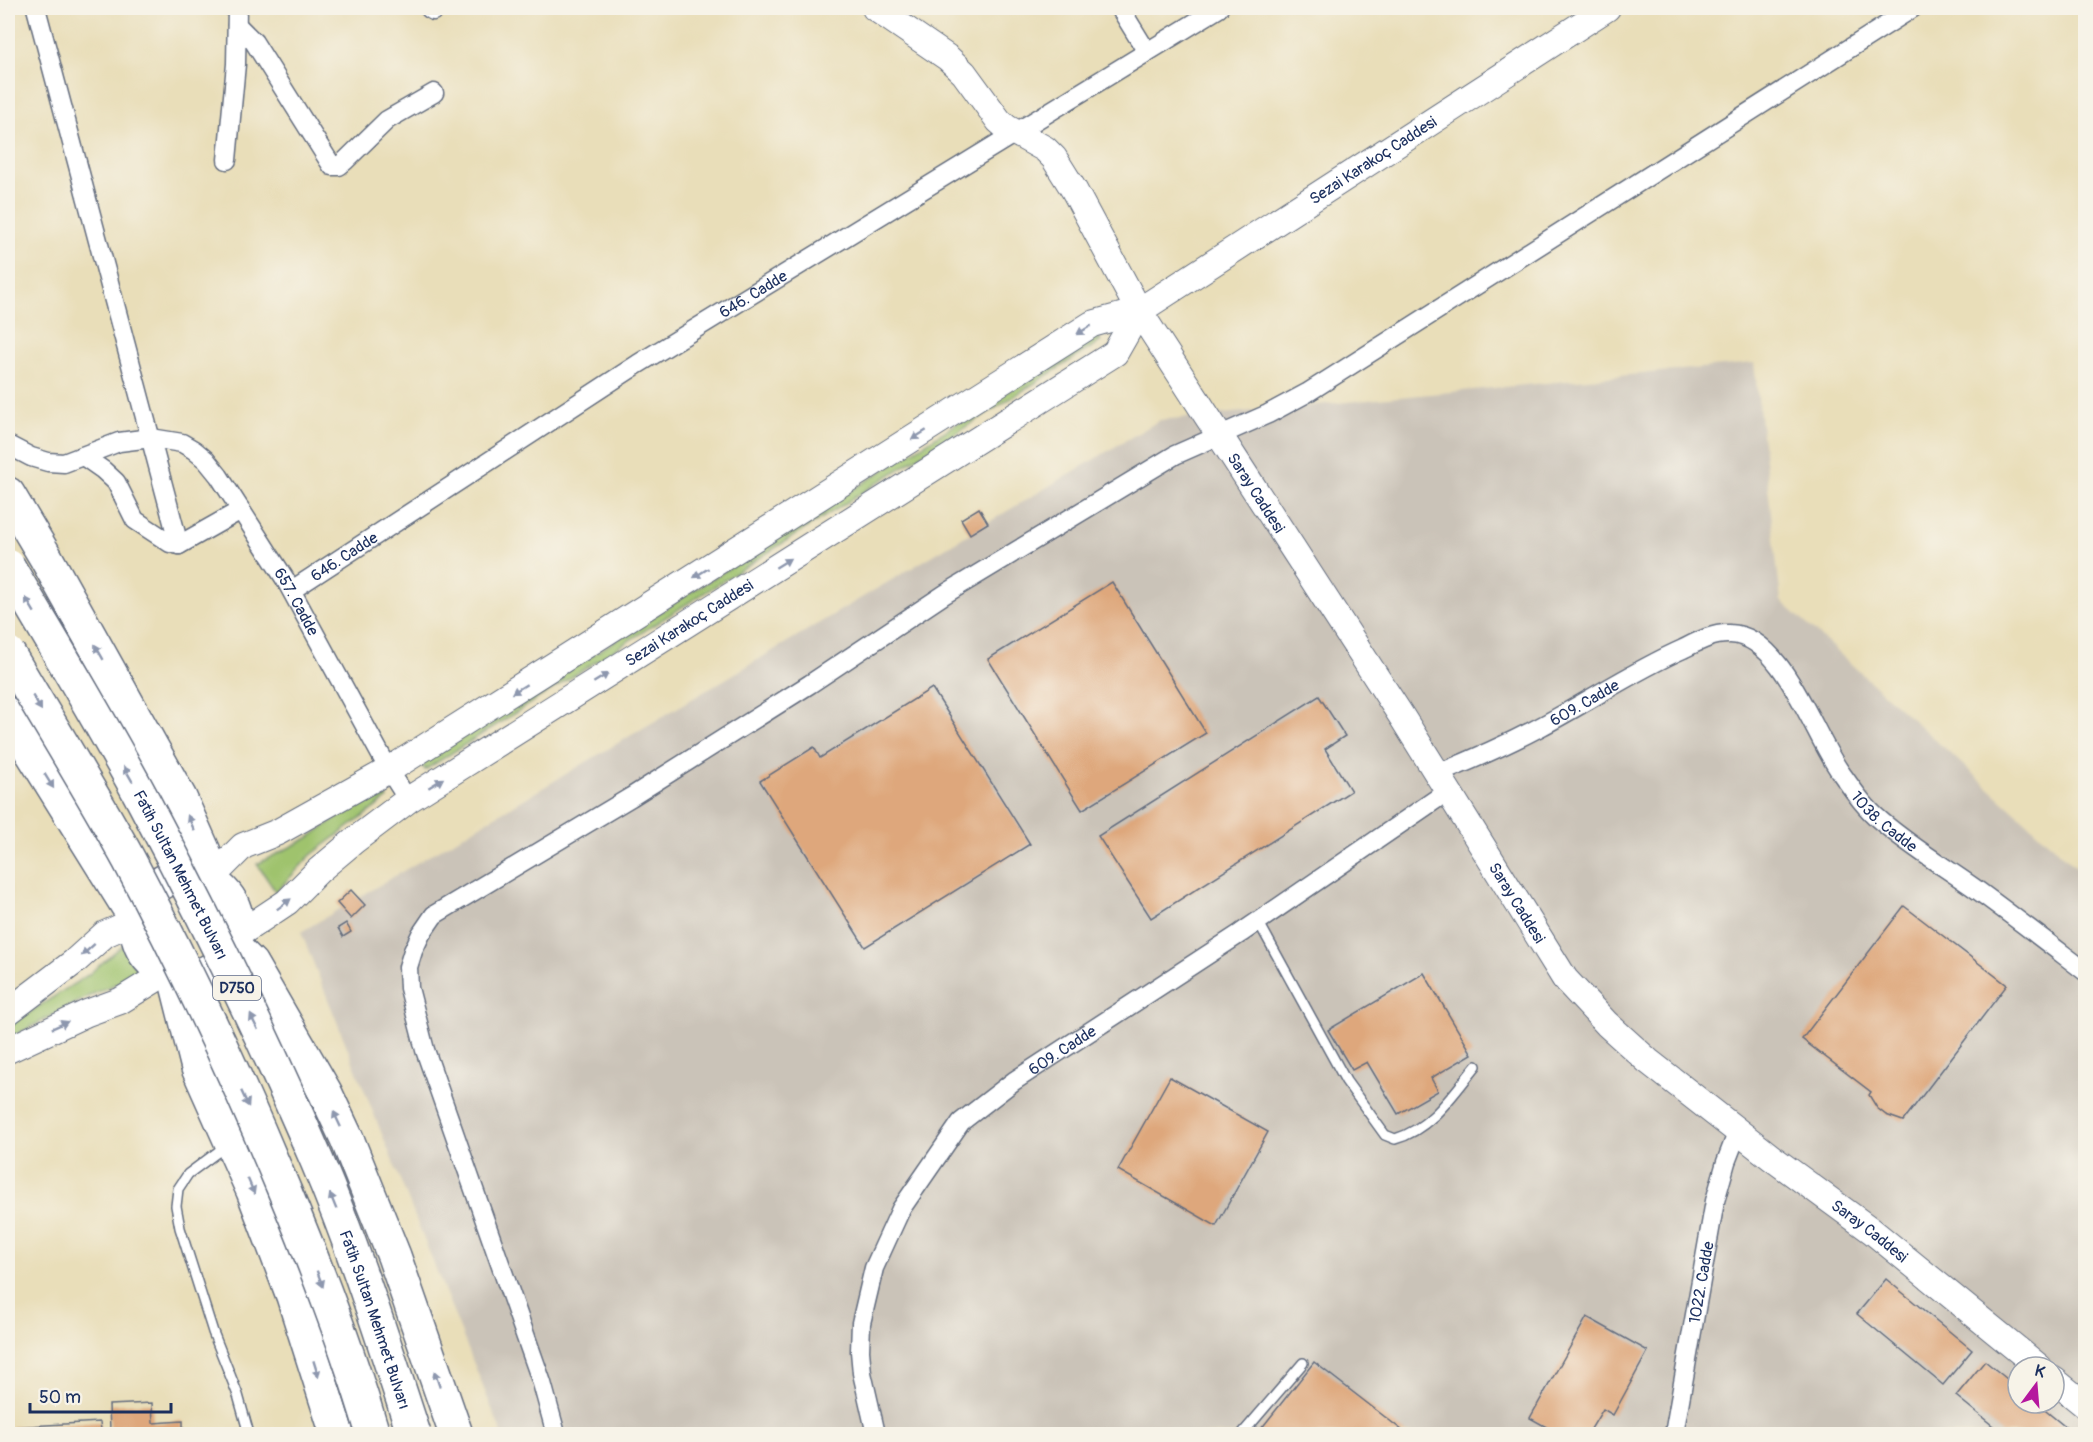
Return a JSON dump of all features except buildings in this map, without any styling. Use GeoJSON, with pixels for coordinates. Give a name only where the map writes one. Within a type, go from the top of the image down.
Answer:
{"type":"FeatureCollection","features":[{"type":"Feature","properties":{"kind":"highway"},"geometry":{"type":"LineString","coordinates":[[8,494],[180,798],[204,852],[206,880]]}},
{"type":"Feature","properties":{"kind":"highway","name":"Fatih Sultan Mehmet Bulvarı"},"geometry":{"type":"LineString","coordinates":[[8,566],[144,803],[210,931],[278,1072],[318,1163],[354,1254],[414,1434]]}},
{"type":"Feature","properties":{"kind":"highway","name":"D750"},"geometry":{"type":"LineString","coordinates":[[8,653],[128,859],[213,1028],[257,1124],[307,1245],[340,1331],[373,1434]]}},
{"type":"Feature","properties":{"kind":"highway"},"geometry":{"type":"LineString","coordinates":[[8,714],[127,905],[138,917]]}},
{"type":"Feature","properties":{"kind":"highway"},"geometry":{"type":"LineString","coordinates":[[178,876],[194,876],[206,880],[221,889],[231,901],[236,916],[234,941],[224,959],[212,969],[182,976],[154,963],[144,951],[138,936],[138,917],[142,904],[151,891],[164,882],[178,876]]}},
{"type":"Feature","properties":{"kind":"highway"},"geometry":{"type":"LineString","coordinates":[[234,941],[251,964],[325,1092],[347,1139],[394,1256],[456,1434]]}},
{"type":"Feature","properties":{"kind":"highway"},"geometry":{"type":"LineString","coordinates":[[170,972],[198,1068],[254,1191],[294,1296],[337,1434]]}},
{"type":"Feature","properties":{"kind":"street"},"geometry":{"type":"LineString","coordinates":[[39,8],[179,545]]}},
{"type":"Feature","properties":{"kind":"street"},"geometry":{"type":"LineString","coordinates":[[1120,8],[1147,52]]}},
{"type":"Feature","properties":{"kind":"street","name":"646. Cadde"},"geometry":{"type":"LineString","coordinates":[[292,590],[639,364],[1013,132],[1219,8]]}},
{"type":"Feature","properties":{"kind":"street","name":"Sezai Karakoç Caddesi"},"geometry":{"type":"LineString","coordinates":[[206,880],[243,846],[278,832],[389,770],[1092,324],[1139,311],[1607,8]]}},
{"type":"Feature","properties":{"kind":"street"},"geometry":{"type":"LineString","coordinates":[[556,1434],[542,1383],[425,1050],[409,988],[411,959],[421,934],[434,915],[631,797],[810,684],[945,594],[1175,455],[1268,414],[1307,393],[1913,8]]}},
{"type":"Feature","properties":{"kind":"street","name":"Saray Caddesi"},"geometry":{"type":"LineString","coordinates":[[879,9],[956,65],[975,86],[999,122],[1046,149],[1054,158],[1074,190],[1139,311],[1566,979],[1607,1024],[1632,1046],[1738,1131],[1872,1232],[2024,1355]]}},
{"type":"Feature","properties":{"kind":"street"},"geometry":{"type":"LineString","coordinates":[[237,16],[332,166],[339,166],[345,161],[387,120],[434,93]]}},
{"type":"Feature","properties":{"kind":"street"},"geometry":{"type":"LineString","coordinates":[[227,160],[236,64],[237,16]]}},
{"type":"Feature","properties":{"kind":"street","name":"Sezai Karakoç Caddesi"},"geometry":{"type":"LineString","coordinates":[[234,941],[287,902],[318,871],[408,800],[1115,353],[1139,311]]}},
{"type":"Feature","properties":{"kind":"street","name":"657. Cadde"},"geometry":{"type":"LineString","coordinates":[[8,445],[31,457],[48,462],[64,463],[119,442],[151,438],[182,443],[206,460],[219,476],[292,590],[389,770],[408,800]]}},
{"type":"Feature","properties":{"kind":"street"},"geometry":{"type":"LineString","coordinates":[[83,456],[116,482],[135,520],[170,543],[179,545],[241,510]]}},
{"type":"Feature","properties":{"kind":"street","name":"609. Cadde"},"geometry":{"type":"LineString","coordinates":[[876,1434],[862,1373],[860,1351],[861,1323],[874,1268],[901,1209],[961,1122],[1014,1081],[1258,921],[1442,783],[1492,751],[1665,657],[1704,639],[1731,633]]}},
{"type":"Feature","properties":{"kind":"street","name":"1038. Cadde"},"geometry":{"type":"LineString","coordinates":[[1731,633],[1757,642],[1782,666],[1832,761],[1854,792],[1882,822],[2015,917],[2085,972]]}},
{"type":"Feature","properties":{"kind":"street"},"geometry":{"type":"LineString","coordinates":[[8,1012],[74,962],[105,934],[138,917]]}},
{"type":"Feature","properties":{"kind":"street"},"geometry":{"type":"LineString","coordinates":[[8,1050],[87,1013],[120,1001],[170,972]]}},
{"type":"Feature","properties":{"kind":"street","name":"1022. Cadde"},"geometry":{"type":"LineString","coordinates":[[1674,1434],[1716,1202],[1726,1162],[1738,1131]]}},
{"type":"Feature","properties":{"kind":"street"},"geometry":{"type":"LineString","coordinates":[[2066,1390],[2085,1406]]}},
{"type":"Feature","properties":{"kind":"lane"},"geometry":{"type":"LineString","coordinates":[[1258,921],[1346,1081],[1384,1135],[1395,1138],[1418,1129],[1439,1111],[1476,1066]]}},
{"type":"Feature","properties":{"kind":"lane"},"geometry":{"type":"LineString","coordinates":[[232,1142],[188,1174],[178,1189],[176,1206],[180,1228],[213,1332],[238,1395],[249,1434]]}},
{"type":"Feature","properties":{"kind":"lane"},"geometry":{"type":"LineString","coordinates":[[1242,1434],[1304,1363]]}},
{"type":"Feature","properties":{"kind":"shaded area"},"geometry":{"type":"Polygon","coordinates":[[[1754,363],[1781,601],[2085,875],[2085,1434],[502,1434],[301,932],[1160,420],[1754,363]]]}},
{"type":"Feature","properties":{"kind":"green space"},"geometry":{"type":"Polygon","coordinates":[[[1096,335],[1101,341],[425,770],[421,764],[1096,335]]]}},
{"type":"Feature","properties":{"kind":"green space"},"geometry":{"type":"Polygon","coordinates":[[[380,788],[388,798],[311,855],[276,892],[257,864],[308,838],[380,788]]]}},
{"type":"Feature","properties":{"kind":"green space"},"geometry":{"type":"Polygon","coordinates":[[[123,945],[139,974],[95,993],[8,1039],[8,1026],[88,975],[123,945]]]}}]}
